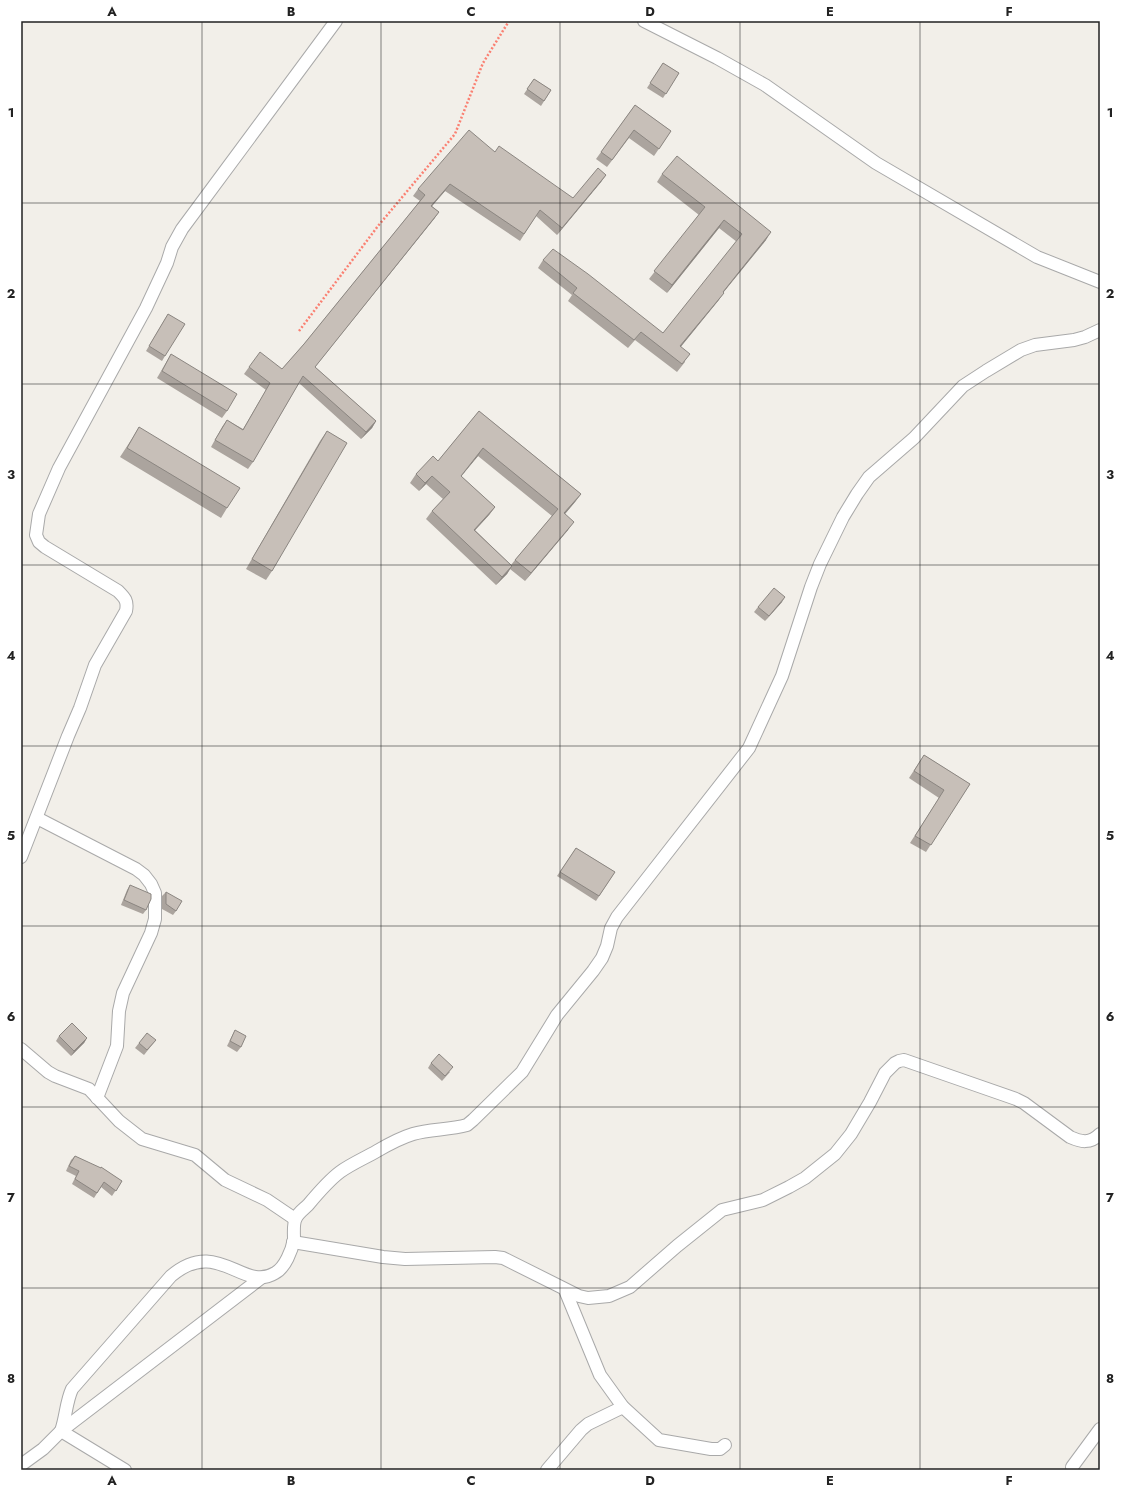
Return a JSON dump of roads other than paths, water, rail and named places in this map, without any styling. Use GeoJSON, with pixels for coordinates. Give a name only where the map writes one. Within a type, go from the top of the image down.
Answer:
{"type":"FeatureCollection","features":[{"type":"Feature","properties":{"kind":"street"},"geometry":{"type":"LineString","coordinates":[[21,857],[80,708],[95,665],[126,611],[128,604],[125,598],[118,591],[44,547],[39,542],[36,535],[39,514],[59,468],[146,308],[164,270],[172,246],[182,229],[336,21]]}},
{"type":"Feature","properties":{"kind":"street"},"geometry":{"type":"LineString","coordinates":[[644,21],[717,58],[765,85],[876,163],[1037,257],[1100,282]]}},
{"type":"Feature","properties":{"kind":"street"},"geometry":{"type":"LineString","coordinates":[[61,1431],[65,1422],[68,1396],[72,1389],[171,1276],[181,1268],[192,1263],[203,1261],[216,1262],[254,1277],[269,1277],[283,1266],[293,1242],[295,1219],[327,1183],[340,1172],[400,1138],[414,1134],[467,1125],[522,1072],[558,1015],[602,958],[611,928],[617,917],[749,748],[782,676],[820,564],[843,517],[856,494],[869,477],[914,438],[963,386],[986,370],[1021,350],[1035,345],[1074,340],[1100,330]]}},
{"type":"Feature","properties":{"kind":"street"},"geometry":{"type":"LineString","coordinates":[[36,818],[136,869],[144,875],[151,884],[155,894],[155,919],[124,993],[119,1011],[117,1046],[97,1098]]}},
{"type":"Feature","properties":{"kind":"street"},"geometry":{"type":"LineString","coordinates":[[21,1049],[48,1072],[61,1079],[89,1089],[119,1121],[142,1139],[195,1155],[225,1180],[267,1200],[295,1219]]}},
{"type":"Feature","properties":{"kind":"street"},"geometry":{"type":"LineString","coordinates":[[293,1242],[383,1257],[405,1259],[503,1258],[565,1290],[588,1298],[609,1296],[619,1293],[640,1280],[677,1246],[722,1210],[763,1200],[789,1188],[805,1178],[835,1154],[851,1134],[885,1073],[900,1061],[904,1060],[1016,1099],[1078,1141],[1087,1142],[1096,1138],[1100,1134]]}},
{"type":"Feature","properties":{"kind":"street"},"geometry":{"type":"LineString","coordinates":[[21,1465],[43,1449],[61,1431],[261,1278]]}},
{"type":"Feature","properties":{"kind":"street"},"geometry":{"type":"LineString","coordinates":[[565,1290],[600,1375],[623,1407],[659,1440],[710,1449],[720,1449],[725,1445]]}},
{"type":"Feature","properties":{"kind":"street"},"geometry":{"type":"LineString","coordinates":[[546,1470],[588,1424],[623,1407]]}},
{"type":"Feature","properties":{"kind":"street"},"geometry":{"type":"LineString","coordinates":[[1072,1467],[1100,1429]]}},
{"type":"Feature","properties":{"kind":"street"},"geometry":{"type":"LineString","coordinates":[[61,1431],[125,1470]]}}]}
